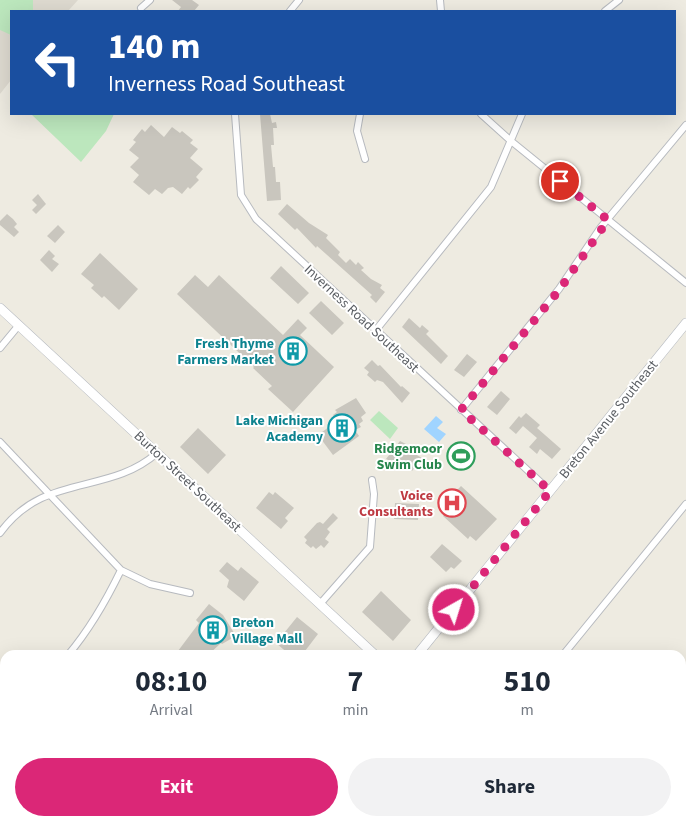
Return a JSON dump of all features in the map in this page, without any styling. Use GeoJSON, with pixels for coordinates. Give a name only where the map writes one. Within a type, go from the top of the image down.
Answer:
{"type":"FeatureCollection","features":[{"type":"Feature","properties":{"kind":"main road","name":"Burton Street Southeast"},"geometry":{"type":"LineString","coordinates":[[0,308],[370,650]]}},
{"type":"Feature","properties":{"kind":"main road","name":"Breton Avenue Southeast"},"geometry":{"type":"LineString","coordinates":[[422,650],[686,323]]}},
{"type":"Feature","properties":{"kind":"street"},"geometry":{"type":"LineString","coordinates":[[140,8],[150,0]]}},
{"type":"Feature","properties":{"kind":"street"},"geometry":{"type":"LineString","coordinates":[[291,10],[299,0]]}},
{"type":"Feature","properties":{"kind":"street"},"geometry":{"type":"LineString","coordinates":[[605,10],[619,0]]}},
{"type":"Feature","properties":{"kind":"street","name":"Inverness Road Southeast"},"geometry":{"type":"LineString","coordinates":[[235,115],[241,195],[256,219],[550,491]]}},
{"type":"Feature","properties":{"kind":"street"},"geometry":{"type":"LineString","coordinates":[[360,115],[357,131],[365,159]]}},
{"type":"Feature","properties":{"kind":"street"},"geometry":{"type":"LineString","coordinates":[[482,115],[511,141],[686,283]]}},
{"type":"Feature","properties":{"kind":"street"},"geometry":{"type":"LineString","coordinates":[[376,330],[491,187],[522,115]]}},
{"type":"Feature","properties":{"kind":"street"},"geometry":{"type":"LineString","coordinates":[[461,410],[560,289],[608,220],[686,124]]}},
{"type":"Feature","properties":{"kind":"street"},"geometry":{"type":"LineString","coordinates":[[0,348],[19,325]]}},
{"type":"Feature","properties":{"kind":"street"},"geometry":{"type":"LineString","coordinates":[[0,442],[121,570],[150,584],[190,593]]}},
{"type":"Feature","properties":{"kind":"street"},"geometry":{"type":"LineString","coordinates":[[0,533],[26,506],[49,493],[123,474],[148,461],[157,453]]}},
{"type":"Feature","properties":{"kind":"street"},"geometry":{"type":"LineString","coordinates":[[320,604],[370,547],[374,494],[372,480]]}},
{"type":"Feature","properties":{"kind":"street"},"geometry":{"type":"LineString","coordinates":[[567,650],[686,504]]}},
{"type":"Feature","properties":{"kind":"street"},"geometry":{"type":"LineString","coordinates":[[72,650],[91,626],[121,570]]}},
{"type":"Feature","properties":{"kind":"shaded area"},"geometry":{"type":"Polygon","coordinates":[[[0,0],[78,0],[69,10],[10,10],[10,81],[0,94],[0,0]]]}},
{"type":"Feature","properties":{"kind":"green space"},"geometry":{"type":"Polygon","coordinates":[[[0,0],[33,0],[33,10],[10,10],[10,35],[0,30],[0,0]]]}},
{"type":"Feature","properties":{"kind":"green space"},"geometry":{"type":"Polygon","coordinates":[[[32,115],[114,115],[106,131],[81,162],[32,115]]]}},
{"type":"Feature","properties":{"kind":"green space"},"geometry":{"type":"Polygon","coordinates":[[[379,411],[398,428],[390,439],[370,420],[379,411]]]}},
{"type":"Feature","properties":{"kind":"water"},"geometry":{"type":"Polygon","coordinates":[[[436,416],[443,422],[437,428],[446,434],[439,442],[424,429],[436,416]]]}},
{"type":"Feature","properties":{"kind":"building"},"geometry":{"type":"Polygon","coordinates":[[[172,0],[192,0],[199,5],[195,10],[179,10],[181,7],[172,0]]]}},
{"type":"Feature","properties":{"kind":"building"},"geometry":{"type":"Polygon","coordinates":[[[260,115],[270,115],[272,123],[276,122],[277,128],[273,128],[274,145],[271,145],[276,182],[280,182],[281,200],[267,201],[260,115]]]}},
{"type":"Feature","properties":{"kind":"building"},"geometry":{"type":"Polygon","coordinates":[[[151,125],[164,137],[172,127],[180,133],[182,131],[193,140],[190,143],[198,149],[190,158],[203,169],[196,177],[199,180],[190,189],[188,187],[182,194],[173,187],[168,188],[162,194],[155,189],[149,195],[133,182],[139,175],[130,167],[139,158],[129,150],[136,142],[133,140],[142,129],[145,132],[151,125]]]}},
{"type":"Feature","properties":{"kind":"building"},"geometry":{"type":"Polygon","coordinates":[[[38,194],[46,204],[36,214],[32,210],[37,205],[32,200],[38,194]]]}},
{"type":"Feature","properties":{"kind":"building"},"geometry":{"type":"Polygon","coordinates":[[[287,204],[309,223],[328,235],[326,238],[340,252],[338,255],[346,263],[350,259],[356,265],[358,262],[364,268],[361,270],[371,279],[382,285],[380,288],[385,292],[376,303],[370,297],[372,295],[317,246],[316,248],[297,228],[295,230],[278,214],[287,204]]]}},
{"type":"Feature","properties":{"kind":"building"},"geometry":{"type":"Polygon","coordinates":[[[7,214],[17,224],[14,227],[19,232],[14,237],[0,225],[0,221],[7,214]]]}},
{"type":"Feature","properties":{"kind":"building"},"geometry":{"type":"Polygon","coordinates":[[[58,225],[65,232],[55,243],[47,236],[58,225]]]}},
{"type":"Feature","properties":{"kind":"building"},"geometry":{"type":"Polygon","coordinates":[[[49,250],[55,256],[52,259],[59,264],[52,272],[40,260],[49,250]]]}},
{"type":"Feature","properties":{"kind":"building"},"geometry":{"type":"Polygon","coordinates":[[[100,253],[138,289],[119,310],[104,296],[102,298],[91,288],[94,285],[81,274],[100,253]]]}},
{"type":"Feature","properties":{"kind":"building"},"geometry":{"type":"Polygon","coordinates":[[[281,266],[309,293],[298,304],[270,278],[281,266]]]}},
{"type":"Feature","properties":{"kind":"building"},"geometry":{"type":"Polygon","coordinates":[[[195,275],[208,287],[219,275],[283,335],[298,319],[307,328],[300,335],[334,367],[293,412],[268,389],[272,386],[254,367],[177,294],[195,275]]]}},
{"type":"Feature","properties":{"kind":"building"},"geometry":{"type":"Polygon","coordinates":[[[321,301],[344,323],[332,335],[309,313],[321,301]]]}},
{"type":"Feature","properties":{"kind":"building"},"geometry":{"type":"Polygon","coordinates":[[[409,318],[420,328],[422,325],[429,331],[426,334],[448,356],[441,364],[402,327],[409,318]]]}},
{"type":"Feature","properties":{"kind":"building"},"geometry":{"type":"Polygon","coordinates":[[[467,354],[477,362],[464,377],[454,370],[467,354]]]}},
{"type":"Feature","properties":{"kind":"building"},"geometry":{"type":"Polygon","coordinates":[[[372,360],[410,393],[402,403],[383,382],[377,380],[375,382],[367,375],[369,372],[364,368],[372,360]]]}},
{"type":"Feature","properties":{"kind":"building"},"geometry":{"type":"Polygon","coordinates":[[[501,391],[510,399],[497,415],[487,407],[501,391]]]}},
{"type":"Feature","properties":{"kind":"building","name":"Lake Michigan Academy"},"geometry":{"type":"Polygon","coordinates":[[[356,398],[366,413],[361,417],[363,421],[359,424],[361,427],[355,430],[359,436],[333,455],[318,435],[337,421],[333,415],[337,412],[335,410],[356,398]]]}},
{"type":"Feature","properties":{"kind":"building"},"geometry":{"type":"Polygon","coordinates":[[[526,413],[540,425],[537,428],[561,449],[552,459],[540,449],[537,454],[529,447],[537,438],[523,426],[516,434],[509,428],[519,416],[521,418],[526,413]]]}},
{"type":"Feature","properties":{"kind":"building"},"geometry":{"type":"Polygon","coordinates":[[[198,428],[226,455],[208,474],[180,447],[198,428]]]}},
{"type":"Feature","properties":{"kind":"building"},"geometry":{"type":"Polygon","coordinates":[[[400,441],[412,447],[410,451],[422,458],[412,471],[386,459],[400,441]]]}},
{"type":"Feature","properties":{"kind":"building","name":"Ridgemoor Swim Club"},"geometry":{"type":"Polygon","coordinates":[[[457,446],[461,450],[464,447],[469,451],[467,454],[471,459],[464,466],[450,454],[457,446]]]}},
{"type":"Feature","properties":{"kind":"building"},"geometry":{"type":"Polygon","coordinates":[[[461,486],[497,519],[476,541],[470,536],[468,539],[443,516],[446,513],[441,507],[461,486]]]}},
{"type":"Feature","properties":{"kind":"building"},"geometry":{"type":"Polygon","coordinates":[[[269,492],[273,495],[275,492],[294,508],[285,518],[288,521],[281,529],[256,508],[269,492]]]}},
{"type":"Feature","properties":{"kind":"building"},"geometry":{"type":"Polygon","coordinates":[[[395,503],[419,504],[418,520],[394,519],[395,503]]]}},
{"type":"Feature","properties":{"kind":"building"},"geometry":{"type":"Polygon","coordinates":[[[333,513],[338,518],[327,529],[330,532],[325,539],[329,542],[324,548],[321,545],[316,549],[313,546],[311,548],[305,543],[307,540],[304,537],[317,523],[323,524],[333,513]]]}},
{"type":"Feature","properties":{"kind":"building"},"geometry":{"type":"Polygon","coordinates":[[[442,544],[462,561],[454,569],[451,567],[446,572],[430,557],[442,544]]]}},
{"type":"Feature","properties":{"kind":"building"},"geometry":{"type":"Polygon","coordinates":[[[227,562],[238,571],[241,567],[259,582],[244,601],[227,587],[229,580],[219,571],[227,562]]]}},
{"type":"Feature","properties":{"kind":"building"},"geometry":{"type":"Polygon","coordinates":[[[381,591],[411,620],[393,641],[362,612],[381,591]]]}},
{"type":"Feature","properties":{"kind":"building","name":"Breton Village Mall"},"geometry":{"type":"Polygon","coordinates":[[[209,604],[223,615],[236,636],[221,643],[213,650],[179,650],[199,623],[196,620],[209,604]]]}},
{"type":"Feature","properties":{"kind":"building"},"geometry":{"type":"Polygon","coordinates":[[[297,617],[318,634],[306,650],[284,650],[276,643],[297,617]]]}},
{"type":"Feature","properties":{"kind":"place","name":"Fresh Thyme Farmers Market"},"geometry":{"type":"Point","coordinates":[293,351]}},
{"type":"Feature","properties":{"kind":"place","name":"Lake Michigan Academy"},"geometry":{"type":"Point","coordinates":[342,428]}},
{"type":"Feature","properties":{"kind":"place","name":"Ridgemoor Swim Club"},"geometry":{"type":"Point","coordinates":[461,456]}},
{"type":"Feature","properties":{"kind":"place","name":"Voice Consultants"},"geometry":{"type":"Point","coordinates":[452,503]}},
{"type":"Feature","properties":{"kind":"place","name":"Breton Village Mall"},"geometry":{"type":"Point","coordinates":[213,630]}},
{"type":"Feature","properties":{"kind":"route"},"geometry":{"type":"LineString","coordinates":[[454,610],[550,491],[461,410],[560,289],[608,220],[560,181]]}}]}
